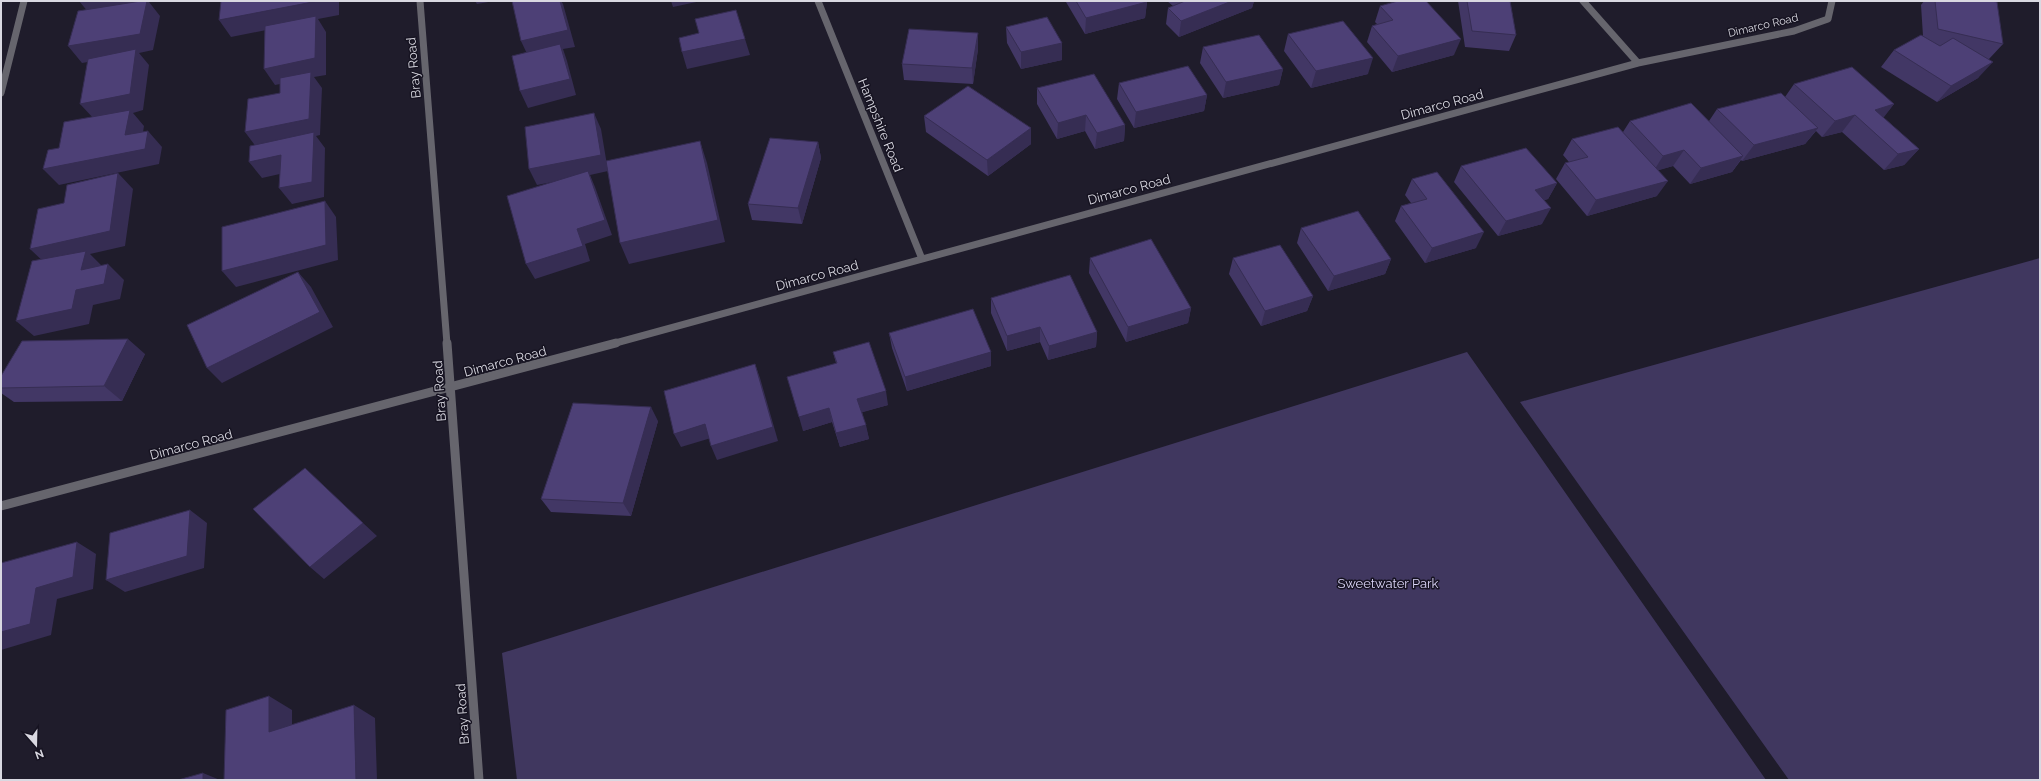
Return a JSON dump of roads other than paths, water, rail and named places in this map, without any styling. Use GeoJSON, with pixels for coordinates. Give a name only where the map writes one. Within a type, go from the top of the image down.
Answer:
{"type":"FeatureCollection","features":[{"type":"Feature","properties":{"kind":"street"},"geometry":{"type":"LineString","coordinates":[[1,93],[24,1]]}},
{"type":"Feature","properties":{"kind":"street","name":"Bray Road"},"geometry":{"type":"LineString","coordinates":[[420,1],[451,388],[479,780]]}},
{"type":"Feature","properties":{"kind":"street","name":"Hampshire Road"},"geometry":{"type":"LineString","coordinates":[[818,1],[922,259]]}},
{"type":"Feature","properties":{"kind":"street"},"geometry":{"type":"LineString","coordinates":[[1583,1],[1638,62]]}},
{"type":"Feature","properties":{"kind":"street","name":"Dimarco Road"},"geometry":{"type":"LineString","coordinates":[[1,506],[451,388],[1638,62],[1794,31],[1828,19],[1832,1]]}},
{"type":"Feature","properties":{"kind":"park label","name":"Sweetwater Park"},"geometry":{"type":"Point","coordinates":[1388,583]}}]}
